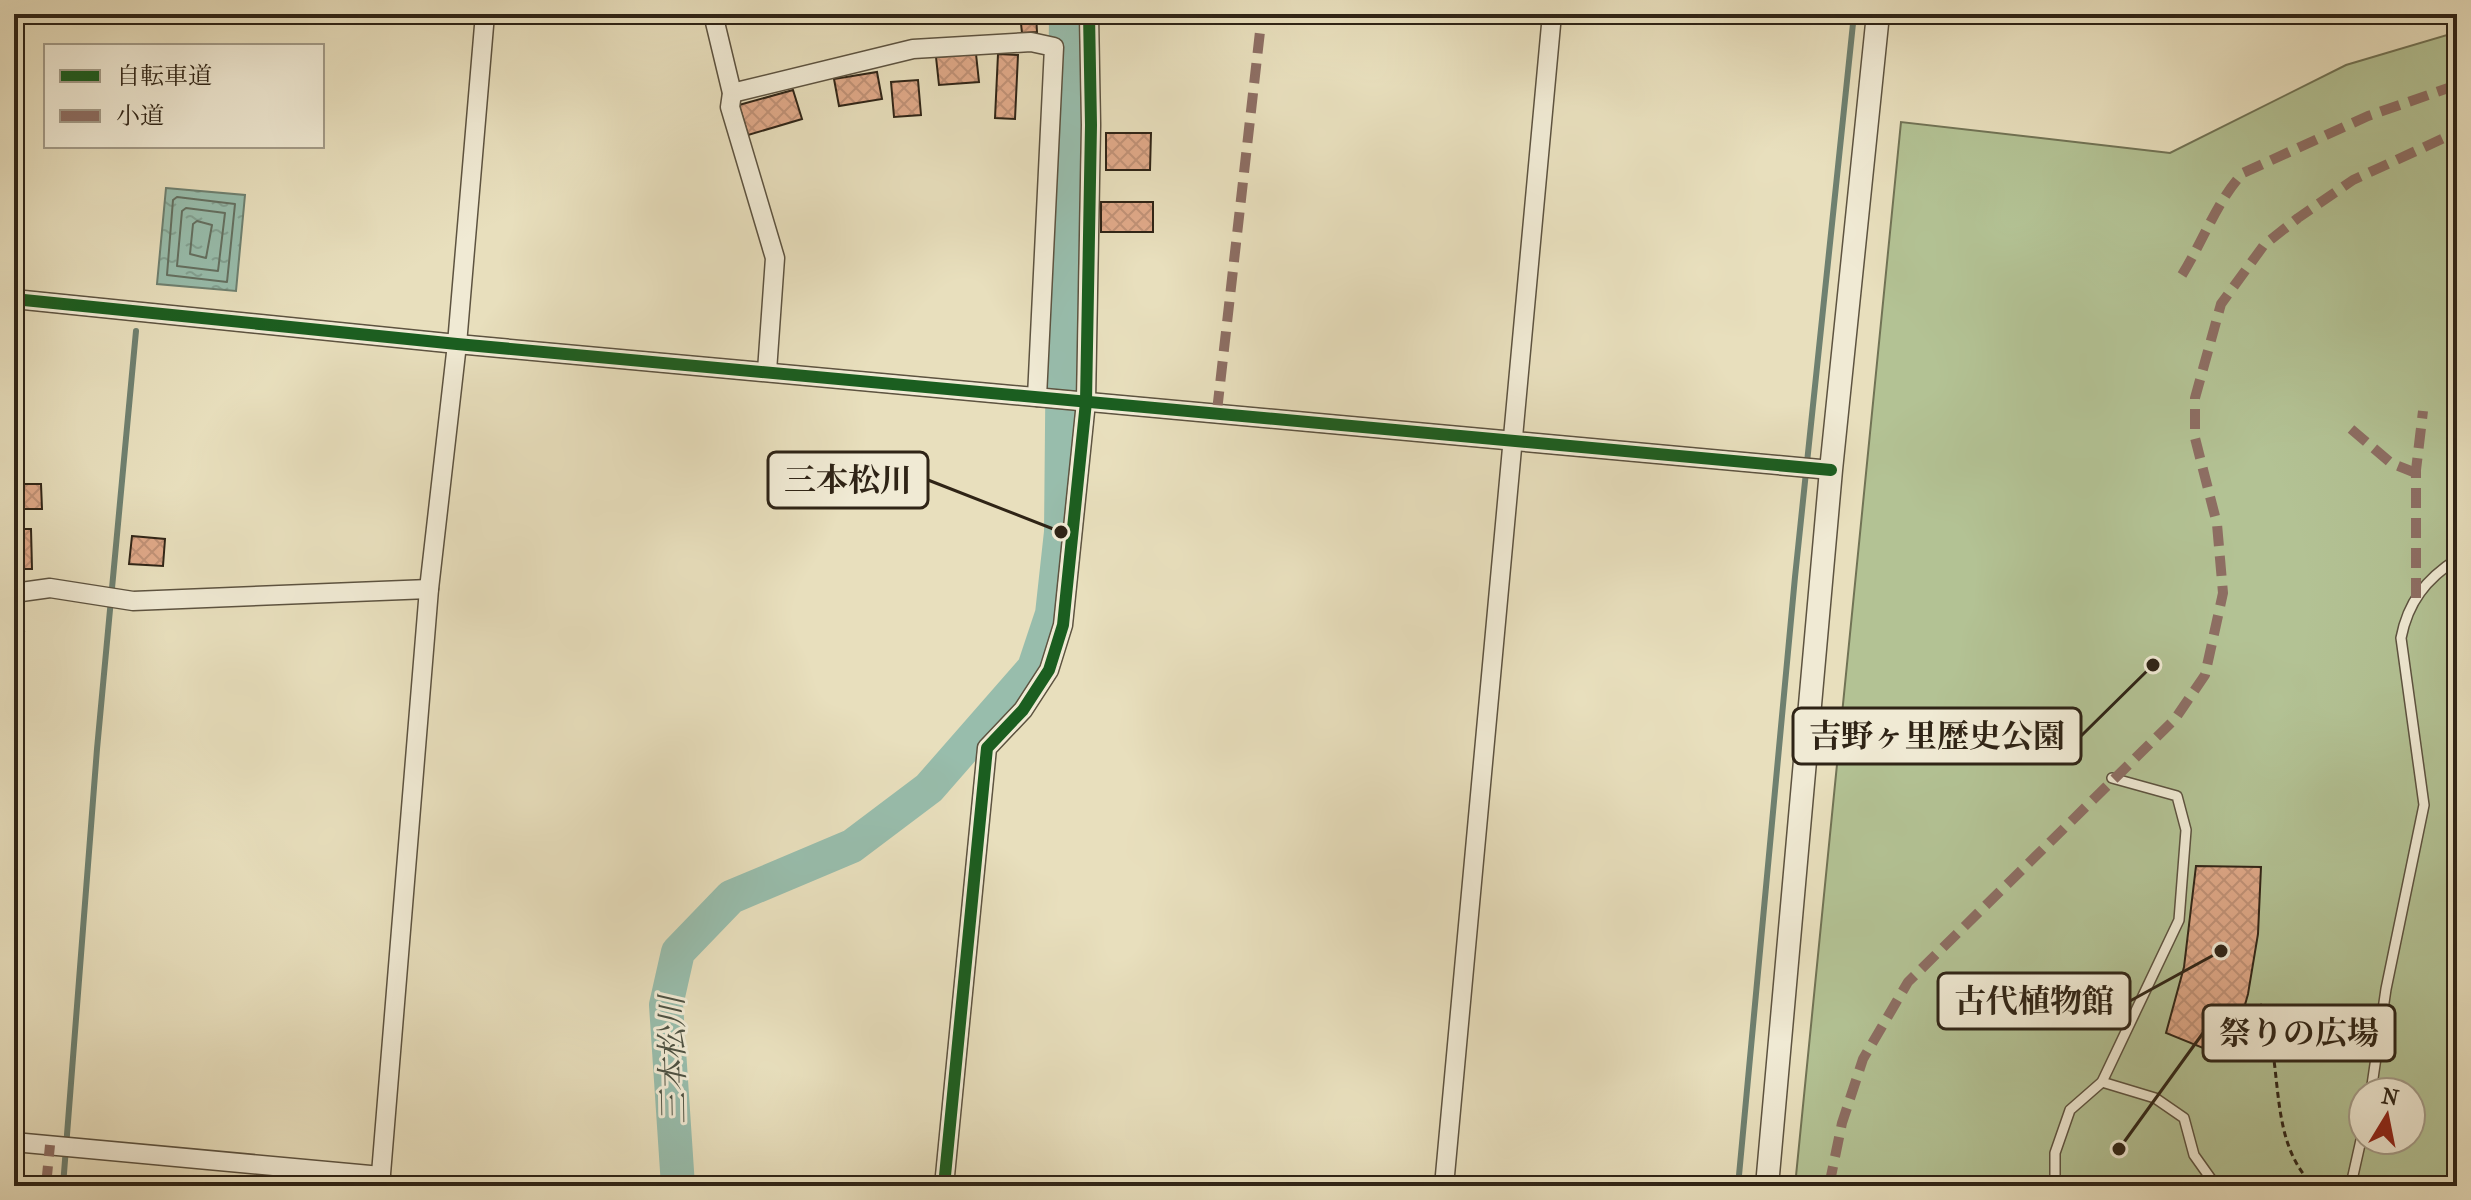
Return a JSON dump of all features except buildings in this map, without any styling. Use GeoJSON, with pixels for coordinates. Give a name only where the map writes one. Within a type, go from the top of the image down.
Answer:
{"type":"FeatureCollection","features":[{"type":"Feature","properties":{"kind":"street"},"geometry":{"type":"LineString","coordinates":[[14,1142],[380,1181],[429,589],[457,344],[485,14]]}},
{"type":"Feature","properties":{"kind":"street"},"geometry":{"type":"LineString","coordinates":[[713,14],[732,93],[730,107],[775,258],[767,371]]}},
{"type":"Feature","properties":{"kind":"street"},"geometry":{"type":"LineString","coordinates":[[944,1186],[987,748],[1023,710],[1049,670],[1063,625],[1086,402],[1091,125],[1089,14]]}},
{"type":"Feature","properties":{"kind":"street"},"geometry":{"type":"LineString","coordinates":[[1444,1186],[1552,14]]}},
{"type":"Feature","properties":{"kind":"street"},"geometry":{"type":"LineString","coordinates":[[1767,1186],[1831,470],[1878,14]]}},
{"type":"Feature","properties":{"kind":"street"},"geometry":{"type":"LineString","coordinates":[[732,93],[913,49],[1031,42],[1054,47],[1037,397]]}},
{"type":"Feature","properties":{"kind":"street"},"geometry":{"type":"LineString","coordinates":[[14,299],[457,344],[1086,402],[1217,411],[1511,442],[1831,470]]}},
{"type":"Feature","properties":{"kind":"street"},"geometry":{"type":"LineString","coordinates":[[14,593],[50,588],[133,601],[429,589]]}},
{"type":"Feature","properties":{"kind":"lane"},"geometry":{"type":"LineString","coordinates":[[2373,1076],[2386,989],[2424,805],[2401,638],[2406,612],[2438,572],[2457,559]]}},
{"type":"Feature","properties":{"kind":"lane"},"geometry":{"type":"LineString","coordinates":[[2055,1186],[2055,1153],[2070,1110],[2102,1082],[2179,920],[2186,830],[2177,796],[2112,778]]}},
{"type":"Feature","properties":{"kind":"lane"},"geometry":{"type":"LineString","coordinates":[[2102,1082],[2155,1098],[2184,1118],[2194,1155],[2216,1186]]}},
{"type":"Feature","properties":{"kind":"lane"},"geometry":{"type":"LineString","coordinates":[[2345,1186],[2352,1180],[2357,1156]]}},
{"type":"Feature","properties":{"kind":"path"},"geometry":{"type":"LineString","coordinates":[[2260,1004],[2271,1027],[2284,1132],[2303,1176],[2314,1186]]}},
{"type":"Feature","properties":{"kind":"shaded area"},"geometry":{"type":"Polygon","coordinates":[[[2457,32],[2457,1186],[1795,1186],[1901,122],[2170,153],[2346,65],[2457,32]]]}},
{"type":"Feature","properties":{"kind":"water"},"geometry":{"type":"Polygon","coordinates":[[[166,188],[245,195],[236,291],[157,284],[166,188]]]}},
{"type":"Feature","properties":{"kind":"waterway","name":"三本松川"},"geometry":{"type":"LineString","coordinates":[[678,1186],[666,1005],[678,952],[731,897],[852,846],[929,788],[1034,668],[1052,614],[1061,532],[1066,14]]}},
{"type":"Feature","properties":{"kind":"waterway"},"geometry":{"type":"LineString","coordinates":[[1738,1186],[1795,577],[1854,14]]}},
{"type":"Feature","properties":{"kind":"waterway"},"geometry":{"type":"LineString","coordinates":[[63,1186],[97,749],[136,331]]}},
{"type":"Feature","properties":{"kind":"marked path"},"geometry":{"type":"LineString","coordinates":[[1217,411],[1262,14]]}},
{"type":"Feature","properties":{"kind":"marked path"},"geometry":{"type":"LineString","coordinates":[[2182,275],[2218,208],[2243,173],[2368,116],[2457,85]]}},
{"type":"Feature","properties":{"kind":"marked path"},"geometry":{"type":"LineString","coordinates":[[1829,1186],[1842,1123],[1863,1059],[1908,982],[2175,719],[2205,675],[2223,593],[2217,524],[2195,438],[2195,398],[2221,304],[2264,245],[2298,218],[2353,180],[2457,132]]}},
{"type":"Feature","properties":{"kind":"marked path"},"geometry":{"type":"LineString","coordinates":[[2416,598],[2416,470],[2423,411]]}},
{"type":"Feature","properties":{"kind":"marked path"},"geometry":{"type":"LineString","coordinates":[[2351,429],[2391,463],[2416,473]]}},
{"type":"Feature","properties":{"kind":"marked path"},"geometry":{"type":"LineString","coordinates":[[46,1186],[50,1145]]}},
{"type":"Feature","properties":{"kind":"cycle path"},"geometry":{"type":"LineString","coordinates":[[944,1186],[987,748],[1023,710],[1049,670],[1063,625],[1086,402],[1091,125],[1089,14]]}},
{"type":"Feature","properties":{"kind":"cycle path"},"geometry":{"type":"LineString","coordinates":[[14,299],[457,344],[1831,470]]}},
{"type":"Feature","properties":{"kind":"place","name":"三本松川"},"geometry":{"type":"Point","coordinates":[1061,532]}},
{"type":"Feature","properties":{"kind":"place","name":"吉野ヶ里歴史公園"},"geometry":{"type":"Point","coordinates":[2153,665]}},
{"type":"Feature","properties":{"kind":"place","name":"古代植物館"},"geometry":{"type":"Point","coordinates":[2221,951]}},
{"type":"Feature","properties":{"kind":"place","name":"祭りの広場"},"geometry":{"type":"Point","coordinates":[2119,1149]}}]}
